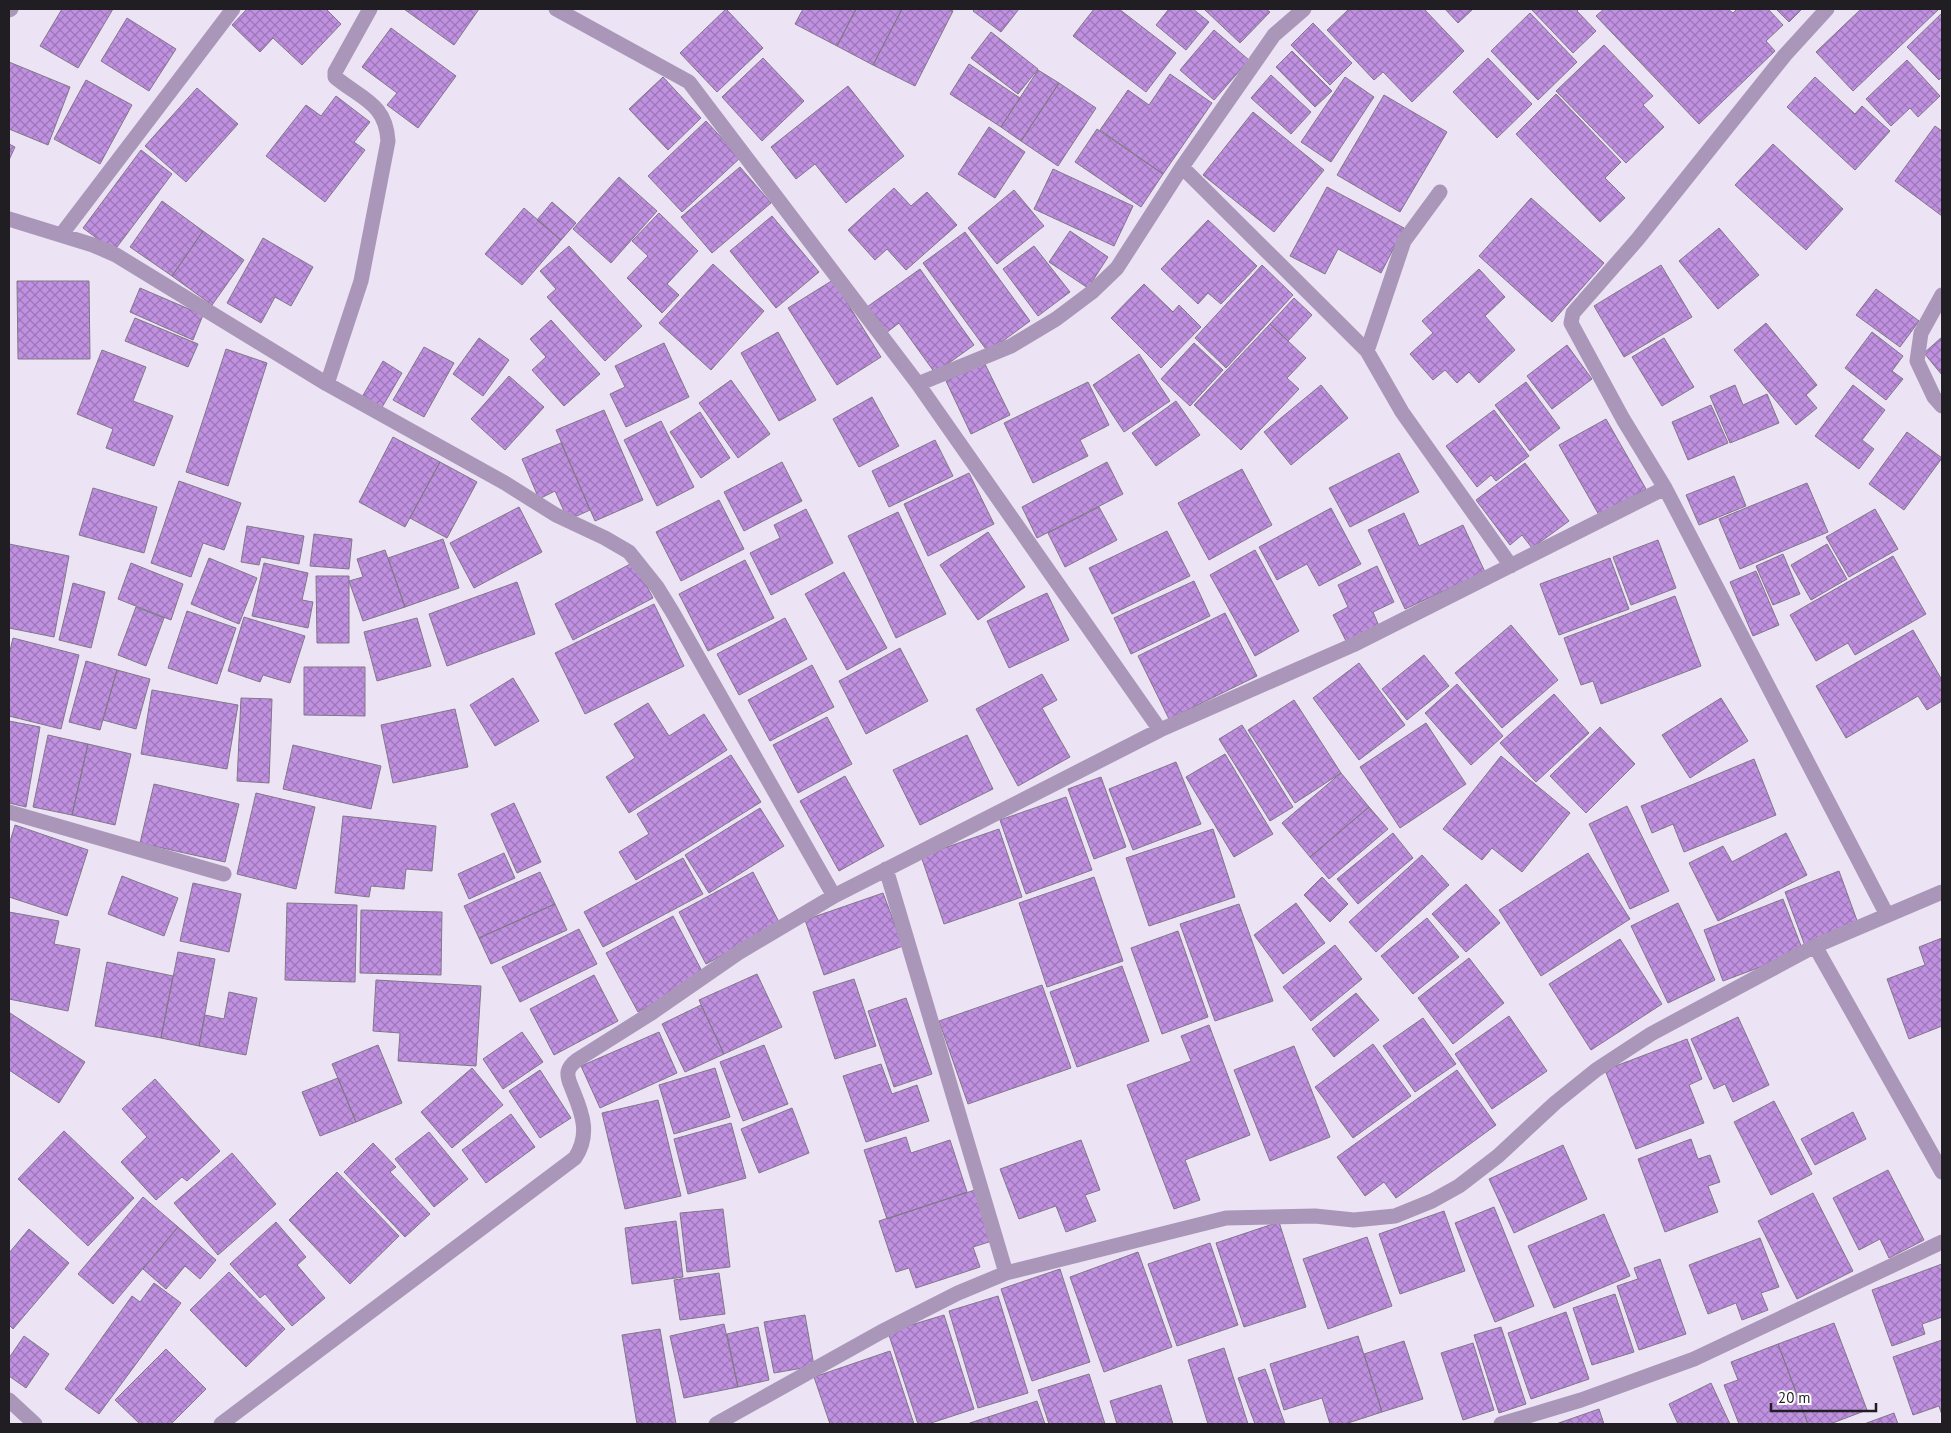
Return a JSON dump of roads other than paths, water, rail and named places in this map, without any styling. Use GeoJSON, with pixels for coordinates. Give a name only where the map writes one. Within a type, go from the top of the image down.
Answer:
{"type":"FeatureCollection","features":[{"type":"Feature","properties":{"kind":"street"},"geometry":{"type":"LineString","coordinates":[[61,235],[233,9]]}},
{"type":"Feature","properties":{"kind":"street"},"geometry":{"type":"LineString","coordinates":[[327,384],[361,281],[388,141],[387,125],[379,110],[335,77],[335,72],[370,9]]}},
{"type":"Feature","properties":{"kind":"street"},"geometry":{"type":"LineString","coordinates":[[556,9],[689,82],[918,384],[1160,730]]}},
{"type":"Feature","properties":{"kind":"street"},"geometry":{"type":"LineString","coordinates":[[918,384],[1011,346],[1092,292],[1117,268],[1182,167],[1274,35],[1304,9]]}},
{"type":"Feature","properties":{"kind":"street"},"geometry":{"type":"LineString","coordinates":[[1827,9],[1784,54],[1636,240],[1572,313],[1571,323],[1665,488],[1887,915]]}},
{"type":"Feature","properties":{"kind":"street"},"geometry":{"type":"LineString","coordinates":[[1182,167],[1367,351],[1402,412],[1511,566]]}},
{"type":"Feature","properties":{"kind":"street"},"geometry":{"type":"LineString","coordinates":[[1367,351],[1404,241],[1440,192]]}},
{"type":"Feature","properties":{"kind":"street"},"geometry":{"type":"LineString","coordinates":[[9,219],[93,245],[116,255],[327,384],[505,483],[556,515],[606,538],[629,552],[658,587],[834,896]]}},
{"type":"Feature","properties":{"kind":"street"},"geometry":{"type":"LineString","coordinates":[[1942,295],[1921,333],[1917,361],[1934,397],[1942,406]]}},
{"type":"Feature","properties":{"kind":"street"},"geometry":{"type":"LineString","coordinates":[[221,1424],[575,1158],[583,1146],[584,1120],[569,1081],[571,1066],[577,1060],[650,1014],[738,953],[834,896],[886,868],[1160,730],[1353,645],[1665,488]]}},
{"type":"Feature","properties":{"kind":"street"},"geometry":{"type":"LineString","coordinates":[[9,812],[224,874]]}},
{"type":"Feature","properties":{"kind":"street"},"geometry":{"type":"LineString","coordinates":[[886,868],[1006,1274]]}},
{"type":"Feature","properties":{"kind":"street"},"geometry":{"type":"LineString","coordinates":[[716,1424],[881,1332],[958,1294],[1006,1274],[1226,1218],[1315,1216],[1354,1220],[1395,1216],[1432,1201],[1459,1186],[1490,1162],[1555,1103],[1596,1070],[1651,1034],[1815,946],[1942,892]]}},
{"type":"Feature","properties":{"kind":"street"},"geometry":{"type":"LineString","coordinates":[[1815,946],[1942,1172]]}},
{"type":"Feature","properties":{"kind":"street"},"geometry":{"type":"LineString","coordinates":[[1501,1424],[1581,1400],[1694,1359],[1942,1242]]}},
{"type":"Feature","properties":{"kind":"street"},"geometry":{"type":"LineString","coordinates":[[9,1400],[35,1424]]}}]}
